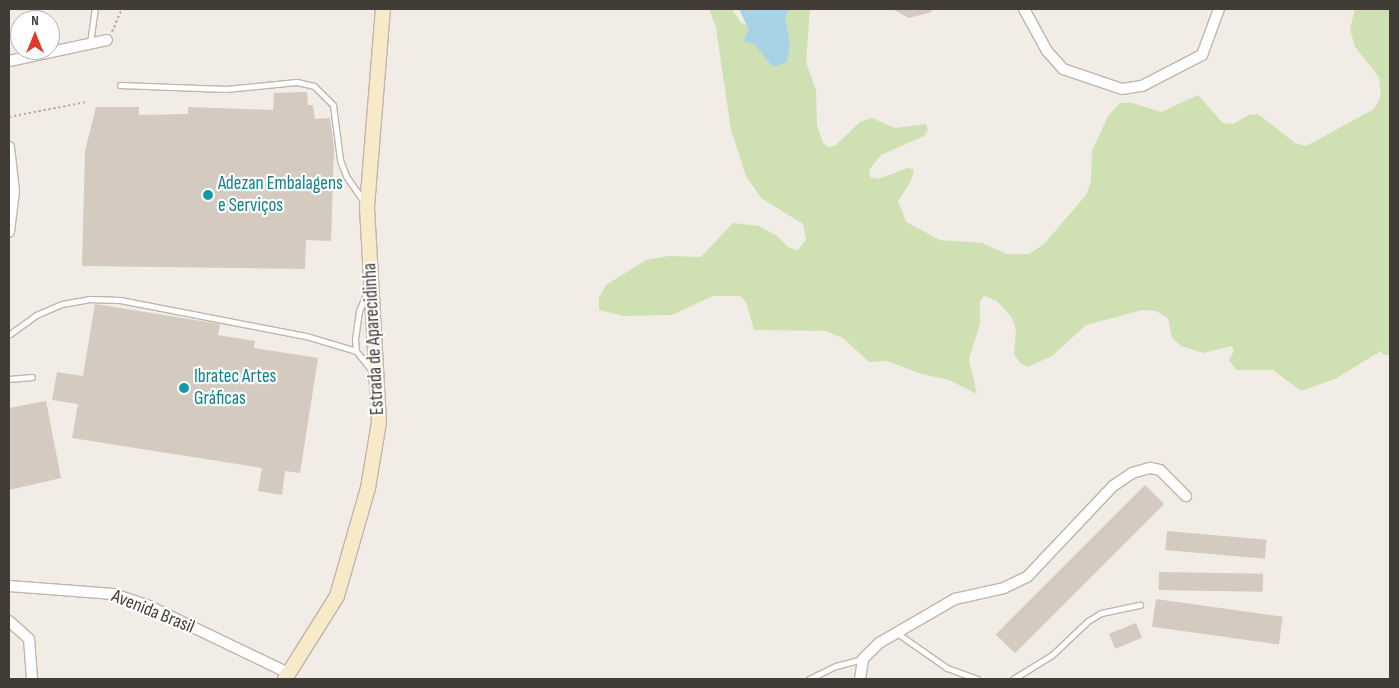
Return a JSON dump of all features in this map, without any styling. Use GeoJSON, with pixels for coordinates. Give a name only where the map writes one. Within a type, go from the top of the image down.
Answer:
{"type":"FeatureCollection","features":[{"type":"Feature","properties":{"kind":"street","name":"Estrada de Aparecidinha"},"geometry":{"type":"LineString","coordinates":[[287,676],[324,620],[350,558],[380,422],[379,378],[367,207],[383,9]]}},
{"type":"Feature","properties":{"kind":"street"},"geometry":{"type":"LineString","coordinates":[[1024,9],[1047,50],[1063,69],[1110,86],[1131,88],[1202,55],[1219,9]]}},
{"type":"Feature","properties":{"kind":"street"},"geometry":{"type":"LineString","coordinates":[[9,61],[107,40]]}},
{"type":"Feature","properties":{"kind":"street"},"geometry":{"type":"LineString","coordinates":[[9,147],[14,191],[9,232]]}},
{"type":"Feature","properties":{"kind":"street"},"geometry":{"type":"LineString","coordinates":[[860,679],[864,659],[879,643],[955,599],[1004,588],[1027,577],[1113,486],[1132,473],[1150,468],[1160,470],[1186,496]]}},
{"type":"Feature","properties":{"kind":"street","name":"Avenida Brasil"},"geometry":{"type":"LineString","coordinates":[[9,586],[114,594],[148,606],[287,676]]}},
{"type":"Feature","properties":{"kind":"street"},"geometry":{"type":"LineString","coordinates":[[9,621],[29,639],[32,679]]}},
{"type":"Feature","properties":{"kind":"lane"},"geometry":{"type":"LineString","coordinates":[[90,44],[95,9]]}},
{"type":"Feature","properties":{"kind":"lane"},"geometry":{"type":"LineString","coordinates":[[120,85],[207,89],[296,82],[314,86],[333,104],[340,160],[346,176],[367,207]]}},
{"type":"Feature","properties":{"kind":"lane"},"geometry":{"type":"LineString","coordinates":[[356,351],[355,330],[359,311],[372,283]]}},
{"type":"Feature","properties":{"kind":"lane"},"geometry":{"type":"LineString","coordinates":[[10,334],[36,315],[62,304],[97,299],[120,300],[306,336],[356,351],[379,378]]}},
{"type":"Feature","properties":{"kind":"lane"},"geometry":{"type":"LineString","coordinates":[[9,379],[32,377]]}},
{"type":"Feature","properties":{"kind":"lane"},"geometry":{"type":"LineString","coordinates":[[1013,679],[1044,660],[1100,613],[1140,605]]}},
{"type":"Feature","properties":{"kind":"lane"},"geometry":{"type":"LineString","coordinates":[[897,633],[947,668],[977,679]]}},
{"type":"Feature","properties":{"kind":"lane"},"geometry":{"type":"LineString","coordinates":[[809,679],[836,666],[864,659]]}},
{"type":"Feature","properties":{"kind":"path"},"geometry":{"type":"LineString","coordinates":[[107,40],[122,9]]}},
{"type":"Feature","properties":{"kind":"path"},"geometry":{"type":"LineString","coordinates":[[9,117],[86,102]]}},
{"type":"Feature","properties":{"kind":"green space"},"geometry":{"type":"Polygon","coordinates":[[[709,9],[732,9],[741,23],[763,30],[785,9],[810,9],[806,62],[816,90],[817,125],[823,143],[828,147],[835,146],[860,122],[872,118],[895,128],[926,124],[928,130],[924,136],[881,155],[869,170],[870,177],[878,179],[908,168],[914,169],[911,181],[898,201],[906,222],[940,240],[982,243],[1007,254],[1029,254],[1044,244],[1086,195],[1091,181],[1092,151],[1108,116],[1120,103],[1132,103],[1161,112],[1198,95],[1223,123],[1233,124],[1249,115],[1258,114],[1295,143],[1306,146],[1374,109],[1381,96],[1379,77],[1355,47],[1350,29],[1355,9],[1390,9],[1390,355],[1383,355],[1381,351],[1335,379],[1301,391],[1273,370],[1236,370],[1229,360],[1234,351],[1231,346],[1204,353],[1181,346],[1172,338],[1168,318],[1156,311],[1142,310],[1086,325],[1052,356],[1028,367],[1020,363],[1014,354],[1016,330],[1012,318],[997,301],[984,296],[980,301],[980,324],[969,359],[977,394],[949,380],[922,374],[887,361],[869,362],[843,338],[825,331],[754,330],[746,302],[740,296],[713,296],[672,315],[624,316],[599,310],[599,297],[606,285],[646,260],[669,256],[701,257],[733,223],[759,226],[777,236],[788,247],[798,250],[806,240],[803,224],[761,198],[746,176],[731,130],[716,28],[709,9]]]}},
{"type":"Feature","properties":{"kind":"water"},"geometry":{"type":"Polygon","coordinates":[[[739,9],[789,9],[785,17],[790,44],[787,62],[773,67],[754,44],[743,41],[749,30],[739,9]]]}},
{"type":"Feature","properties":{"kind":"building"},"geometry":{"type":"Polygon","coordinates":[[[892,9],[931,9],[932,12],[909,18],[892,9]]]}},
{"type":"Feature","properties":{"kind":"building","name":"Adezan Embalagens e Serviços"},"geometry":{"type":"Polygon","coordinates":[[[307,92],[308,105],[313,105],[315,119],[330,118],[334,147],[331,241],[306,240],[305,269],[82,266],[85,151],[96,107],[139,107],[139,115],[188,114],[188,107],[273,110],[274,93],[307,92]]]}},
{"type":"Feature","properties":{"kind":"building","name":"Ibratec Artes Gráficas"},"geometry":{"type":"Polygon","coordinates":[[[95,304],[220,324],[218,335],[255,341],[254,348],[318,358],[300,473],[285,471],[282,495],[258,491],[262,468],[72,438],[78,404],[52,400],[57,372],[83,376],[95,304]]]}},
{"type":"Feature","properties":{"kind":"building"},"geometry":{"type":"Polygon","coordinates":[[[46,401],[61,478],[9,490],[9,408],[46,401]]]}},
{"type":"Feature","properties":{"kind":"building"},"geometry":{"type":"Polygon","coordinates":[[[1145,485],[1164,504],[1015,653],[996,634],[1145,485]]]}},
{"type":"Feature","properties":{"kind":"building"},"geometry":{"type":"Polygon","coordinates":[[[1167,531],[1267,540],[1265,559],[1165,550],[1167,531]]]}},
{"type":"Feature","properties":{"kind":"building"},"geometry":{"type":"Polygon","coordinates":[[[1159,572],[1263,574],[1263,592],[1159,590],[1159,572]]]}},
{"type":"Feature","properties":{"kind":"building"},"geometry":{"type":"Polygon","coordinates":[[[1156,599],[1283,617],[1279,645],[1152,627],[1156,599]]]}},
{"type":"Feature","properties":{"kind":"building"},"geometry":{"type":"Polygon","coordinates":[[[1136,623],[1142,638],[1115,649],[1109,634],[1136,623]]]}},
{"type":"Feature","properties":{"kind":"place","name":"Adezan Embalagens e Serviços"},"geometry":{"type":"Point","coordinates":[208,195]}},
{"type":"Feature","properties":{"kind":"place","name":"Ibratec Artes Gráficas"},"geometry":{"type":"Point","coordinates":[184,388]}}]}
